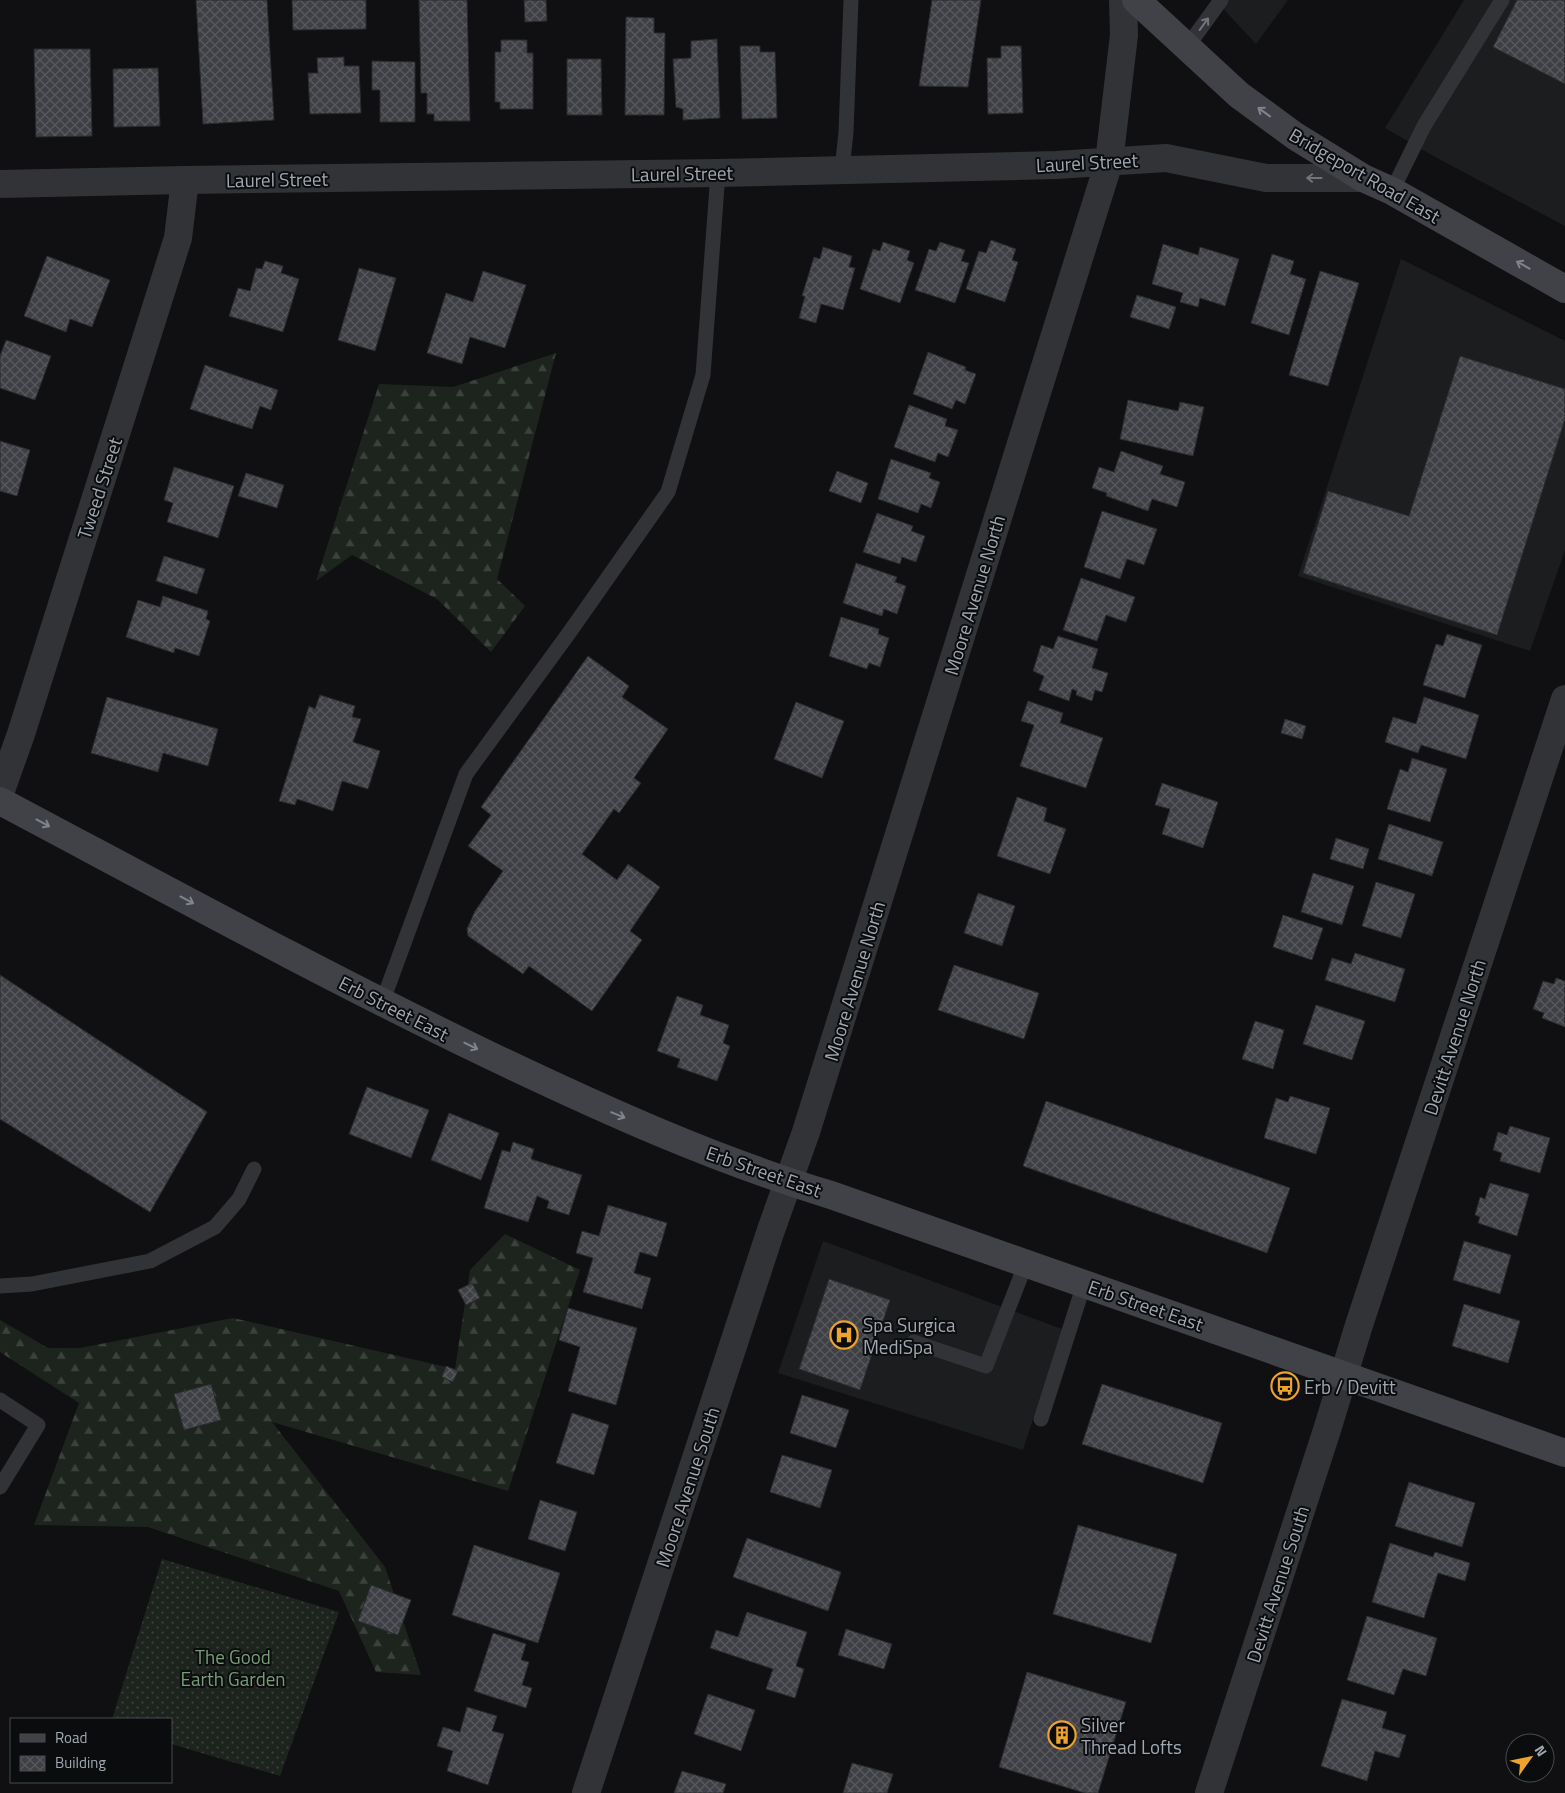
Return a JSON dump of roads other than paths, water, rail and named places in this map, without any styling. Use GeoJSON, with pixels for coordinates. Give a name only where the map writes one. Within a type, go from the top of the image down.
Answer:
{"type":"FeatureCollection","features":[{"type":"Feature","properties":{"kind":"main road","name":"Bridgeport Road East"},"geometry":{"type":"LineString","coordinates":[[1136,0],[1239,94],[1295,136],[1363,178],[1392,191],[1565,289]]}},
{"type":"Feature","properties":{"kind":"main road","name":"Erb Street East"},"geometry":{"type":"LineString","coordinates":[[0,801],[382,1003],[595,1106],[740,1166],[831,1195],[1565,1453]]}},
{"type":"Feature","properties":{"kind":"street","name":"Moore Avenue North"},"geometry":{"type":"LineString","coordinates":[[787,1182],[806,1132],[1110,162],[1124,35],[1123,0]]}},
{"type":"Feature","properties":{"kind":"street","name":"Laurel Street"},"geometry":{"type":"LineString","coordinates":[[0,184],[718,173],[1056,165],[1166,158],[1266,178],[1363,178]]}},
{"type":"Feature","properties":{"kind":"street","name":"Tweed Street"},"geometry":{"type":"LineString","coordinates":[[0,793],[21,734],[178,238],[185,180]]}},
{"type":"Feature","properties":{"kind":"street","name":"Devitt Avenue North"},"geometry":{"type":"LineString","coordinates":[[1344,1375],[1565,699]]}},
{"type":"Feature","properties":{"kind":"street","name":"Moore Avenue South"},"geometry":{"type":"LineString","coordinates":[[586,1793],[787,1182]]}},
{"type":"Feature","properties":{"kind":"street","name":"Devitt Avenue South"},"geometry":{"type":"LineString","coordinates":[[1209,1793],[1344,1375]]}},
{"type":"Feature","properties":{"kind":"lane"},"geometry":{"type":"LineString","coordinates":[[842,170],[846,132],[851,0]]}},
{"type":"Feature","properties":{"kind":"lane"},"geometry":{"type":"LineString","coordinates":[[1187,47],[1221,0]]}},
{"type":"Feature","properties":{"kind":"lane"},"geometry":{"type":"LineString","coordinates":[[1392,191],[1424,126],[1502,0]]}},
{"type":"Feature","properties":{"kind":"lane"},"geometry":{"type":"LineString","coordinates":[[382,1003],[466,774],[569,633],[668,492],[703,375],[718,173]]}},
{"type":"Feature","properties":{"kind":"lane"},"geometry":{"type":"LineString","coordinates":[[0,1286],[32,1284],[150,1261],[215,1227],[239,1200],[254,1170]]}},
{"type":"Feature","properties":{"kind":"lane"},"geometry":{"type":"LineString","coordinates":[[914,1342],[986,1366],[1026,1263]]}},
{"type":"Feature","properties":{"kind":"lane"},"geometry":{"type":"LineString","coordinates":[[1041,1419],[1084,1284]]}},
{"type":"Feature","properties":{"kind":"lane"},"geometry":{"type":"LineString","coordinates":[[0,1400],[38,1425],[0,1487]]}},
{"type":"Feature","properties":{"kind":"place","name":"Spa Surgica MediSpa"},"geometry":{"type":"Point","coordinates":[844,1335]}},
{"type":"Feature","properties":{"kind":"place","name":"Erb / Devitt"},"geometry":{"type":"Point","coordinates":[1285,1386]}},
{"type":"Feature","properties":{"kind":"place","name":"Silver Thread Lofts"},"geometry":{"type":"Point","coordinates":[1062,1735]}},
{"type":"Feature","properties":{"kind":"park label","name":"The Good Earth Garden"},"geometry":{"type":"Point","coordinates":[233,1667]}}]}
